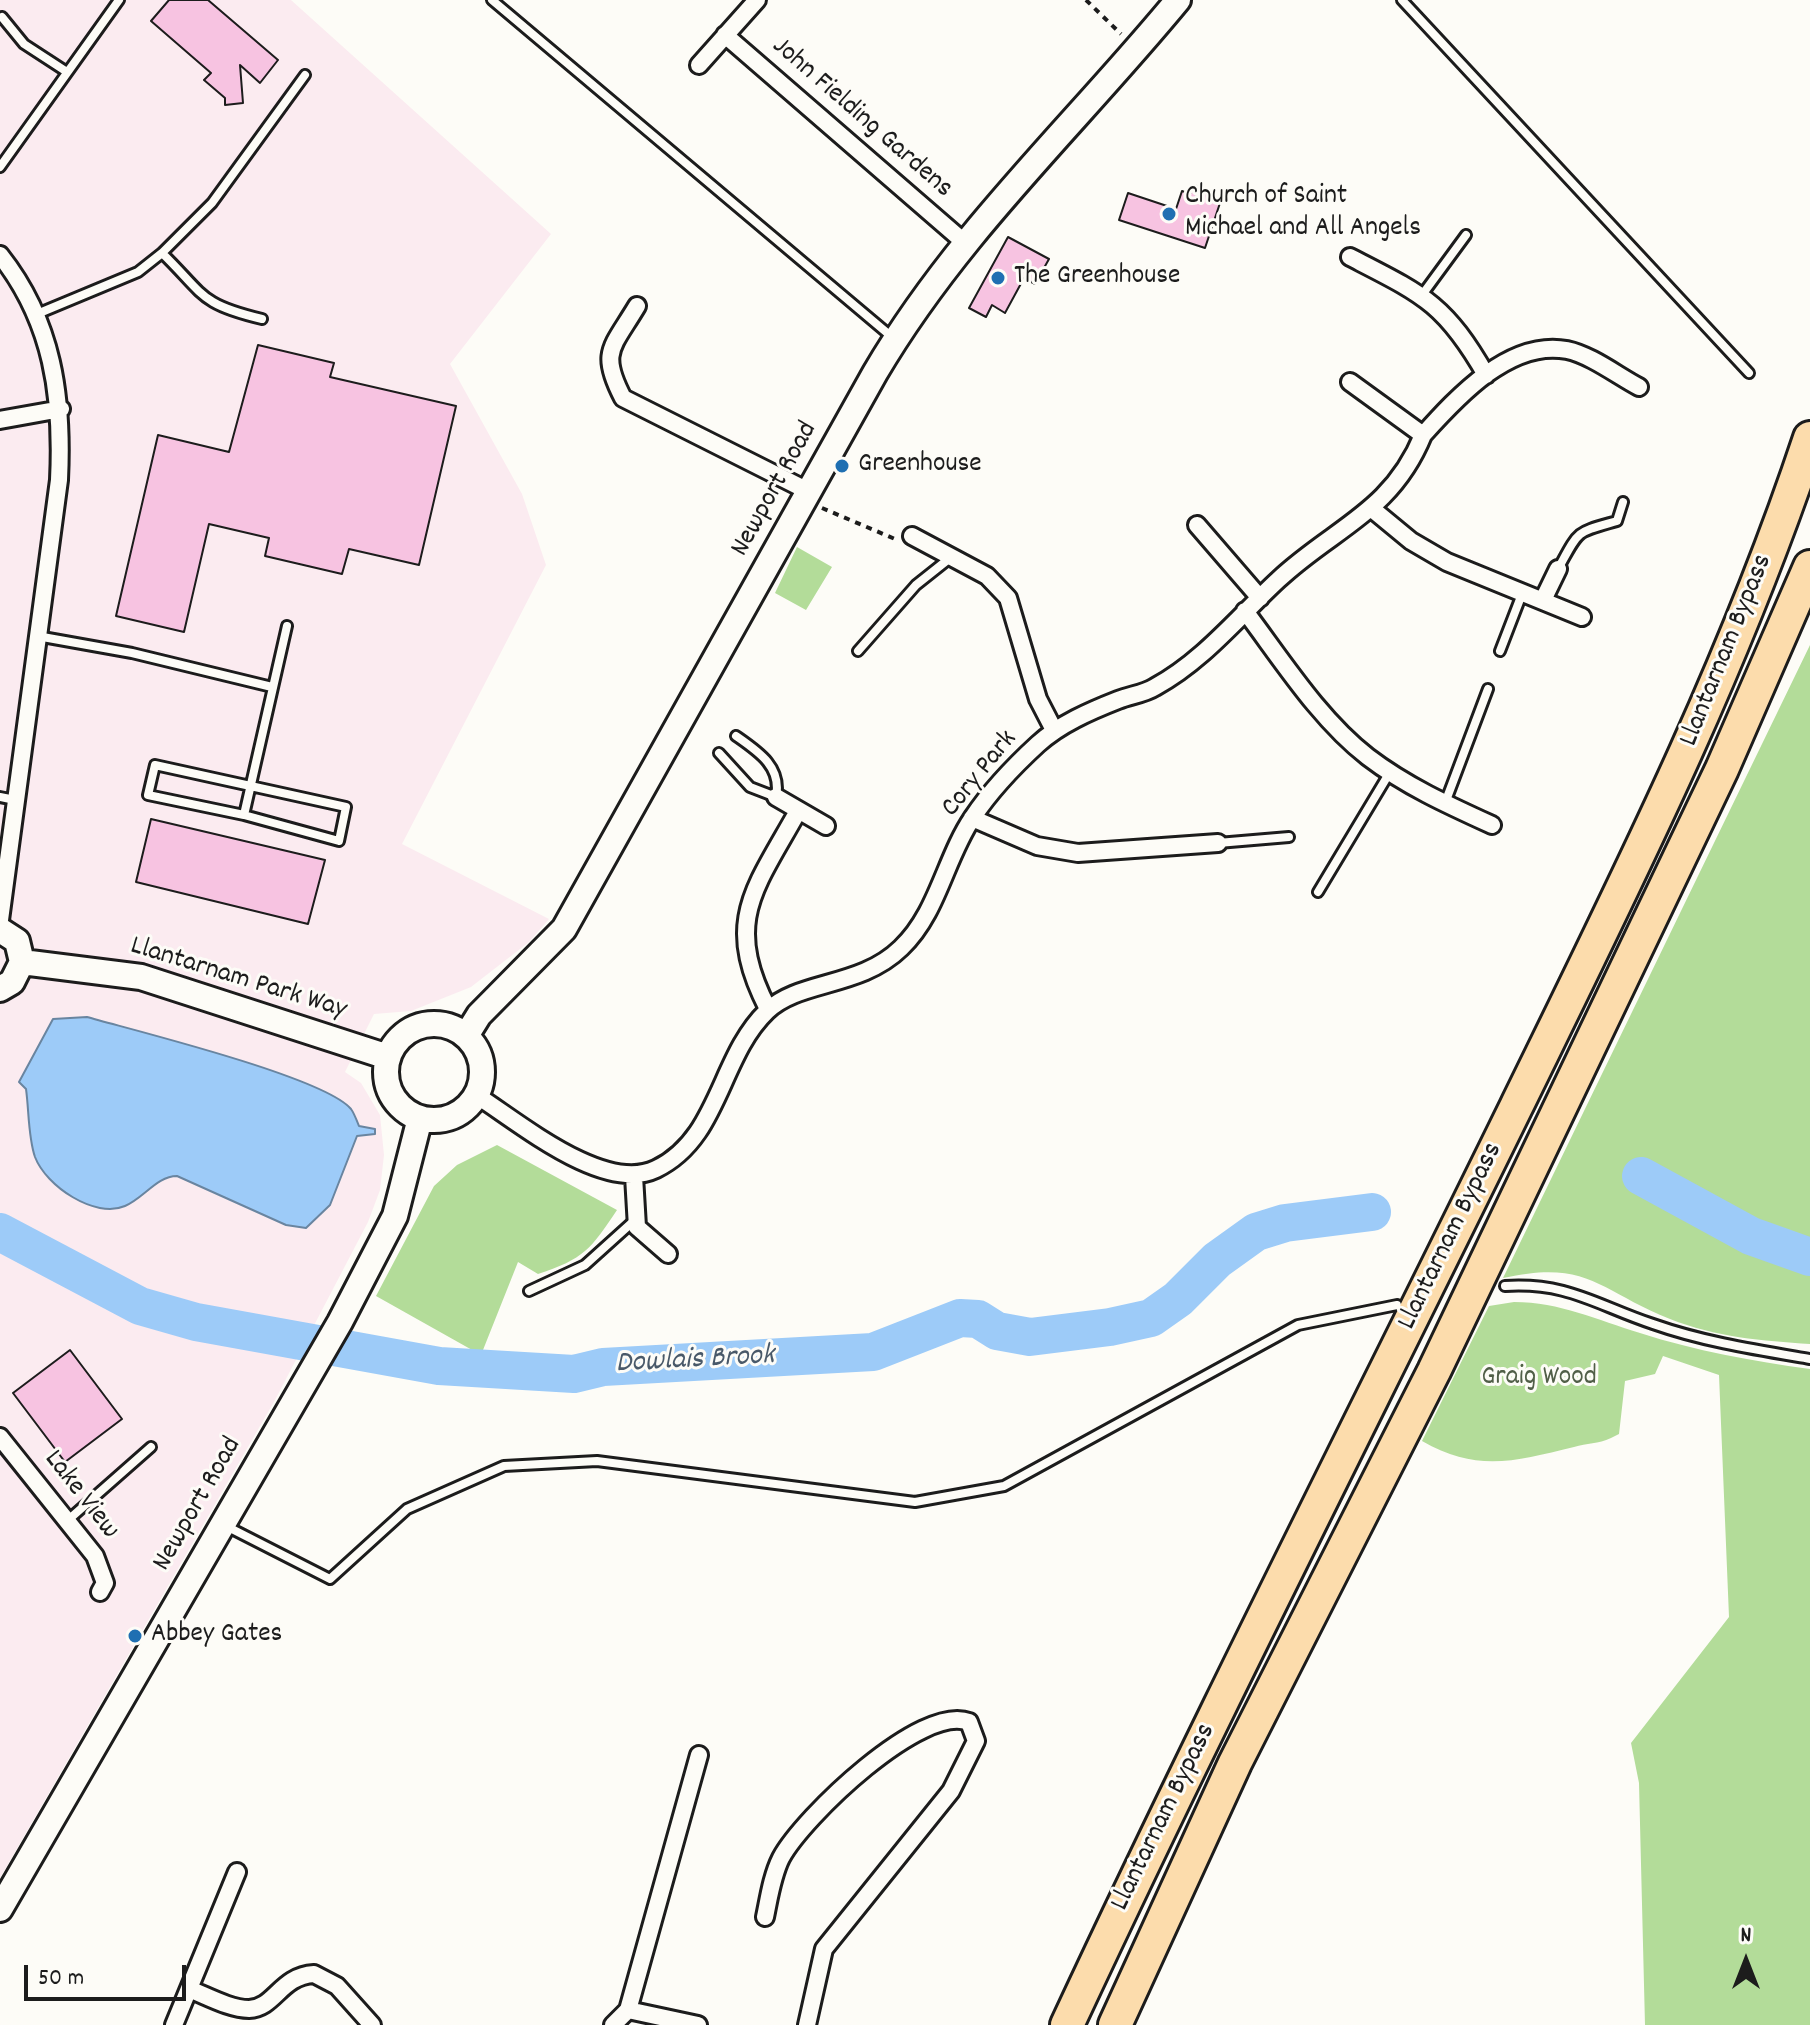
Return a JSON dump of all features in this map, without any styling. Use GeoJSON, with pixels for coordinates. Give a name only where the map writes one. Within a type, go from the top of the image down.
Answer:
{"type":"FeatureCollection","features":[{"type":"Feature","properties":{"kind":"highway","name":"Llantarnam Bypass"},"geometry":{"type":"LineString","coordinates":[[1067,2025],[1246,1648],[1345,1455],[1686,754],[1747,610],[1810,438]]}},
{"type":"Feature","properties":{"kind":"highway","name":"Llantarnam Bypass"},"geometry":{"type":"LineString","coordinates":[[1115,2025],[1235,1763],[1309,1611],[1434,1371],[1722,769],[1810,567]]}},
{"type":"Feature","properties":{"kind":"street"},"geometry":{"type":"LineString","coordinates":[[699,65],[757,0]]}},
{"type":"Feature","properties":{"kind":"street","name":"Newport Road"},"geometry":{"type":"LineString","coordinates":[[466,1036],[479,1015],[564,929],[895,340],[964,242],[1137,50],[1178,0]]}},
{"type":"Feature","properties":{"kind":"street","name":"John Fielding Gardens"},"geometry":{"type":"LineString","coordinates":[[725,35],[964,242]]}},
{"type":"Feature","properties":{"kind":"street"},"geometry":{"type":"LineString","coordinates":[[0,255],[37,314],[50,349],[61,409],[59,480],[8,798],[0,920]]}},
{"type":"Feature","properties":{"kind":"street"},"geometry":{"type":"LineString","coordinates":[[1350,257],[1439,307],[1466,339],[1486,375]]}},
{"type":"Feature","properties":{"kind":"street"},"geometry":{"type":"LineString","coordinates":[[637,306],[608,356],[611,375],[623,398],[808,496]]}},
{"type":"Feature","properties":{"kind":"street","name":"Cory Park"},"geometry":{"type":"LineString","coordinates":[[634,1176],[658,1168],[702,1130],[738,1049],[768,1009],[803,991],[848,980],[879,967],[902,947],[922,923],[972,818],[1012,768],[1054,730],[1120,699],[1151,690],[1176,674],[1280,578],[1371,508],[1411,465],[1423,435],[1446,409],[1486,375],[1543,348],[1570,350],[1639,387]]}},
{"type":"Feature","properties":{"kind":"street"},"geometry":{"type":"LineString","coordinates":[[1350,382],[1423,435]]}},
{"type":"Feature","properties":{"kind":"street"},"geometry":{"type":"LineString","coordinates":[[0,420],[61,409]]}},
{"type":"Feature","properties":{"kind":"street"},"geometry":{"type":"LineString","coordinates":[[1371,508],[1411,541],[1447,562],[1582,617]]}},
{"type":"Feature","properties":{"kind":"street"},"geometry":{"type":"LineString","coordinates":[[1197,525],[1260,598]]}},
{"type":"Feature","properties":{"kind":"street"},"geometry":{"type":"LineString","coordinates":[[912,536],[987,576],[1008,598],[1038,699],[1054,730]]}},
{"type":"Feature","properties":{"kind":"street"},"geometry":{"type":"LineString","coordinates":[[1543,600],[1558,569]]}},
{"type":"Feature","properties":{"kind":"street"},"geometry":{"type":"LineString","coordinates":[[1245,611],[1332,720],[1366,756],[1411,787],[1492,825]]}},
{"type":"Feature","properties":{"kind":"street"},"geometry":{"type":"LineString","coordinates":[[776,797],[826,826]]}},
{"type":"Feature","properties":{"kind":"street"},"geometry":{"type":"LineString","coordinates":[[768,1009],[750,975],[743,941],[749,905],[798,811]]}},
{"type":"Feature","properties":{"kind":"street"},"geometry":{"type":"LineString","coordinates":[[972,818],[1028,844],[1066,851],[1102,853],[1218,843]]}},
{"type":"Feature","properties":{"kind":"street"},"geometry":{"type":"LineString","coordinates":[[0,930],[17,941],[22,962],[12,982],[0,989]]}},
{"type":"Feature","properties":{"kind":"street","name":"Llantarnam Park Way"},"geometry":{"type":"LineString","coordinates":[[22,962],[141,977],[388,1057]]}},
{"type":"Feature","properties":{"kind":"street"},"geometry":{"type":"LineString","coordinates":[[437,1024],[466,1036],[481,1064],[482,1080],[476,1095],[458,1114],[446,1119],[420,1118],[395,1101],[388,1087],[388,1057],[395,1043],[421,1026],[437,1024]]}},
{"type":"Feature","properties":{"kind":"street"},"geometry":{"type":"LineString","coordinates":[[476,1095],[596,1169],[634,1176],[637,1227],[668,1254]]}},
{"type":"Feature","properties":{"kind":"street","name":"Newport Road"},"geometry":{"type":"LineString","coordinates":[[0,1909],[340,1322],[395,1216],[420,1118]]}},
{"type":"Feature","properties":{"kind":"street","name":"Lake View"},"geometry":{"type":"LineString","coordinates":[[0,1437],[103,1569],[105,1583],[100,1592]]}},
{"type":"Feature","properties":{"kind":"street"},"geometry":{"type":"LineString","coordinates":[[765,1917],[781,1857],[811,1818],[844,1785],[896,1745],[940,1722],[957,1718],[969,1722],[976,1741],[951,1791],[824,1949],[807,2025]]}},
{"type":"Feature","properties":{"kind":"street"},"geometry":{"type":"LineString","coordinates":[[613,2025],[628,2010],[699,1755]]}},
{"type":"Feature","properties":{"kind":"street"},"geometry":{"type":"LineString","coordinates":[[174,2025],[237,1872]]}},
{"type":"Feature","properties":{"kind":"street"},"geometry":{"type":"LineString","coordinates":[[189,1989],[250,2009],[267,2002],[289,1980],[314,1974],[337,1986],[372,2025]]}},
{"type":"Feature","properties":{"kind":"street"},"geometry":{"type":"LineString","coordinates":[[628,2010],[698,2025]]}},
{"type":"Feature","properties":{"kind":"lane"},"geometry":{"type":"LineString","coordinates":[[0,167],[119,0]]}},
{"type":"Feature","properties":{"kind":"lane"},"geometry":{"type":"LineString","coordinates":[[492,0],[895,340]]}},
{"type":"Feature","properties":{"kind":"lane"},"geometry":{"type":"LineString","coordinates":[[1402,0],[1749,373]]}},
{"type":"Feature","properties":{"kind":"lane"},"geometry":{"type":"LineString","coordinates":[[2,17],[24,44],[67,72]]}},
{"type":"Feature","properties":{"kind":"lane"},"geometry":{"type":"LineString","coordinates":[[37,314],[138,272],[162,253],[212,203],[305,75]]}},
{"type":"Feature","properties":{"kind":"lane"},"geometry":{"type":"LineString","coordinates":[[1422,295],[1466,235]]}},
{"type":"Feature","properties":{"kind":"lane"},"geometry":{"type":"LineString","coordinates":[[162,253],[196,292],[221,309],[262,319]]}},
{"type":"Feature","properties":{"kind":"lane"},"geometry":{"type":"LineString","coordinates":[[1558,569],[1578,533],[1589,527],[1617,521],[1623,502]]}},
{"type":"Feature","properties":{"kind":"lane"},"geometry":{"type":"LineString","coordinates":[[858,651],[916,585],[951,557]]}},
{"type":"Feature","properties":{"kind":"lane"},"geometry":{"type":"LineString","coordinates":[[1500,651],[1522,594]]}},
{"type":"Feature","properties":{"kind":"lane"},"geometry":{"type":"LineString","coordinates":[[244,815],[287,626]]}},
{"type":"Feature","properties":{"kind":"lane"},"geometry":{"type":"LineString","coordinates":[[36,636],[132,653],[272,687]]}},
{"type":"Feature","properties":{"kind":"lane"},"geometry":{"type":"LineString","coordinates":[[1444,804],[1488,689]]}},
{"type":"Feature","properties":{"kind":"lane"},"geometry":{"type":"LineString","coordinates":[[719,753],[750,787],[776,797],[779,782],[771,765],[736,736]]}},
{"type":"Feature","properties":{"kind":"lane"},"geometry":{"type":"LineString","coordinates":[[155,765],[346,807],[339,841],[244,815],[148,795],[155,765]]}},
{"type":"Feature","properties":{"kind":"lane"},"geometry":{"type":"LineString","coordinates":[[1318,892],[1390,771]]}},
{"type":"Feature","properties":{"kind":"lane"},"geometry":{"type":"LineString","coordinates":[[1218,843],[1289,837]]}},
{"type":"Feature","properties":{"kind":"lane"},"geometry":{"type":"LineString","coordinates":[[529,1291],[585,1265],[637,1218]]}},
{"type":"Feature","properties":{"kind":"lane"},"geometry":{"type":"LineString","coordinates":[[1505,1286],[1540,1284],[1573,1291],[1652,1324],[1721,1344],[1810,1359]]}},
{"type":"Feature","properties":{"kind":"lane"},"geometry":{"type":"LineString","coordinates":[[223,1524],[330,1579],[407,1509],[504,1466],[597,1461],[915,1502],[1004,1486],[1298,1325],[1397,1305]]}},
{"type":"Feature","properties":{"kind":"lane"},"geometry":{"type":"LineString","coordinates":[[67,1521],[151,1447]]}},
{"type":"Feature","properties":{"kind":"path"},"geometry":{"type":"LineString","coordinates":[[1086,0],[1137,50]]}},
{"type":"Feature","properties":{"kind":"path"},"geometry":{"type":"LineString","coordinates":[[808,496],[898,541],[912,536]]}},
{"type":"Feature","properties":{"kind":"shaded area"},"geometry":{"type":"Polygon","coordinates":[[[0,0],[291,0],[551,234],[450,364],[522,494],[546,565],[402,844],[549,919],[529,942],[471,987],[411,1011],[374,1014],[345,1072],[361,1083],[380,1115],[384,1155],[380,1190],[368,1222],[275,1400],[0,1878],[0,0]]]}},
{"type":"Feature","properties":{"kind":"green space"},"geometry":{"type":"Polygon","coordinates":[[[797,547],[832,567],[806,610],[775,593],[797,547]]]}},
{"type":"Feature","properties":{"kind":"green space"},"geometry":{"type":"Polygon","coordinates":[[[1810,645],[1810,1344],[1704,1330],[1670,1319],[1591,1280],[1574,1275],[1555,1272],[1503,1278],[1810,645]]]}},
{"type":"Feature","properties":{"kind":"green space"},"geometry":{"type":"Polygon","coordinates":[[[497,1145],[617,1210],[593,1243],[566,1263],[538,1274],[518,1262],[481,1355],[376,1296],[434,1186],[457,1165],[497,1145]]]}},
{"type":"Feature","properties":{"kind":"green space","name":"Graig Wood"},"geometry":{"type":"Polygon","coordinates":[[[1514,1302],[1563,1308],[1703,1350],[1810,1369],[1810,2025],[1645,2025],[1639,1783],[1631,1743],[1729,1617],[1719,1375],[1663,1356],[1655,1374],[1625,1381],[1619,1434],[1579,1446],[1515,1460],[1479,1461],[1442,1451],[1422,1441],[1489,1306],[1514,1302]]]}},
{"type":"Feature","properties":{"kind":"water"},"geometry":{"type":"Polygon","coordinates":[[[87,1017],[227,1056],[305,1083],[334,1096],[351,1109],[359,1126],[375,1129],[375,1134],[357,1136],[330,1205],[306,1228],[286,1225],[177,1176],[157,1183],[125,1206],[113,1209],[86,1204],[60,1189],[41,1168],[31,1141],[26,1089],[19,1082],[53,1019],[87,1017]]]}},
{"type":"Feature","properties":{"kind":"building"},"geometry":{"type":"Polygon","coordinates":[[[169,0],[208,0],[278,60],[260,83],[240,65],[243,103],[225,105],[225,98],[204,80],[211,73],[151,21],[169,0]]]}},
{"type":"Feature","properties":{"kind":"building","name":"Church of Saint Michael and All Angels"},"geometry":{"type":"Polygon","coordinates":[[[1194,185],[1223,194],[1205,248],[1119,220],[1128,193],[1176,209],[1182,191],[1190,194],[1194,185]]]}},
{"type":"Feature","properties":{"kind":"building"},"geometry":{"type":"Polygon","coordinates":[[[1008,237],[1049,259],[1035,284],[1024,278],[1005,313],[992,305],[986,317],[969,308],[1008,237]]]}},
{"type":"Feature","properties":{"kind":"building"},"geometry":{"type":"Polygon","coordinates":[[[258,345],[334,363],[330,377],[456,406],[419,565],[349,549],[342,574],[265,556],[269,538],[209,524],[184,632],[116,616],[158,435],[229,452],[258,345]]]}},
{"type":"Feature","properties":{"kind":"building"},"geometry":{"type":"Polygon","coordinates":[[[151,819],[325,860],[308,924],[136,882],[151,819]]]}},
{"type":"Feature","properties":{"kind":"building"},"geometry":{"type":"Polygon","coordinates":[[[70,1350],[122,1419],[65,1462],[13,1393],[70,1350]]]}},
{"type":"Feature","properties":{"kind":"waterway","name":"Dowlais Brook"},"geometry":{"type":"LineString","coordinates":[[1641,1176],[1751,1236],[1810,1257]]}},
{"type":"Feature","properties":{"kind":"waterway","name":"Dowlais Brook"},"geometry":{"type":"LineString","coordinates":[[0,1232],[140,1306],[196,1322],[439,1366],[574,1374],[603,1367],[873,1352],[960,1318],[978,1319],[997,1331],[1030,1337],[1110,1327],[1151,1318],[1178,1299],[1217,1260],[1256,1232],[1285,1223],[1372,1212]]}},
{"type":"Feature","properties":{"kind":"place","name":"Church of Saint Michael and All Angels"},"geometry":{"type":"Point","coordinates":[1169,214]}},
{"type":"Feature","properties":{"kind":"place","name":"The Greenhouse"},"geometry":{"type":"Point","coordinates":[998,278]}},
{"type":"Feature","properties":{"kind":"place","name":"Greenhouse"},"geometry":{"type":"Point","coordinates":[842,466]}},
{"type":"Feature","properties":{"kind":"place","name":"Abbey Gates"},"geometry":{"type":"Point","coordinates":[135,1636]}}]}
